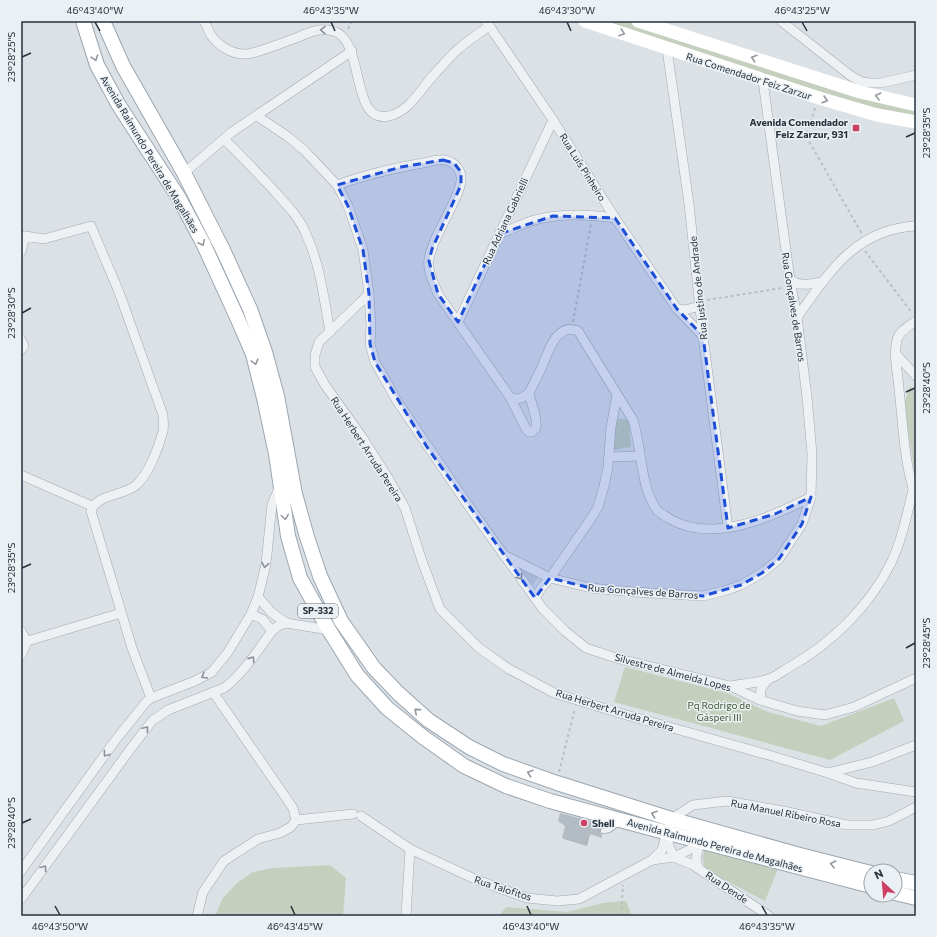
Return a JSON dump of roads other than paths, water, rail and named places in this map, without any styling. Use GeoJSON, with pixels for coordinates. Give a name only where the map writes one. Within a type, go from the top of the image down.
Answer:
{"type":"FeatureCollection","features":[{"type":"Feature","properties":{"kind":"main road","name":"Avenida Raimundo Pereira de Magalhães"},"geometry":{"type":"LineString","coordinates":[[83,21],[98,65],[118,104],[179,198],[203,243],[245,334],[253,354],[264,398],[276,454],[288,536],[300,578],[329,630],[357,675],[387,708],[423,737],[464,766],[506,786],[553,804],[621,820],[669,826]]}},
{"type":"Feature","properties":{"kind":"main road","name":"Avenida Raimundo Pereira de Magalhães"},"geometry":{"type":"LineString","coordinates":[[103,21],[123,66],[184,173],[223,250],[250,309],[265,352],[277,396],[295,494],[320,576],[341,621],[374,668],[398,693],[428,720],[469,747],[503,764],[669,826],[863,884]]}},
{"type":"Feature","properties":{"kind":"main road","name":"Rua Comendador Feiz Zarzur"},"geometry":{"type":"LineString","coordinates":[[585,21],[763,81],[877,115],[916,122]]}},
{"type":"Feature","properties":{"kind":"main road","name":"Rua Comendador Feiz Zarzur"},"geometry":{"type":"LineString","coordinates":[[638,21],[861,87],[916,106]]}},
{"type":"Feature","properties":{"kind":"main road","name":"Avenida Raimundo Pereira de Magalhães"},"geometry":{"type":"LineString","coordinates":[[702,836],[800,855],[863,871]]}},
{"type":"Feature","properties":{"kind":"main road"},"geometry":{"type":"LineString","coordinates":[[903,881],[916,883]]}},
{"type":"Feature","properties":{"kind":"main road"},"geometry":{"type":"LineString","coordinates":[[903,895],[916,898]]}},
{"type":"Feature","properties":{"kind":"street"},"geometry":{"type":"LineString","coordinates":[[204,21],[211,35],[220,44],[231,52],[247,54],[320,29],[335,31],[343,37],[352,51],[359,83],[366,104],[373,113],[379,116],[389,116],[402,110],[416,97],[442,65],[488,23]]}},
{"type":"Feature","properties":{"kind":"street"},"geometry":{"type":"LineString","coordinates":[[780,21],[852,76],[861,87],[916,75]]}},
{"type":"Feature","properties":{"kind":"street","name":"Rua Luís Pinheiro"},"geometry":{"type":"LineString","coordinates":[[488,23],[553,120],[614,218],[677,309],[703,336]]}},
{"type":"Feature","properties":{"kind":"street","name":"Rua Justino de Andrade"},"geometry":{"type":"LineString","coordinates":[[667,49],[689,204],[703,336],[728,528]]}},
{"type":"Feature","properties":{"kind":"street"},"geometry":{"type":"LineString","coordinates":[[184,173],[224,139],[352,51]]}},
{"type":"Feature","properties":{"kind":"street","name":"Rua Gonçalves de Barros"},"geometry":{"type":"LineString","coordinates":[[257,116],[287,136],[337,185],[348,206],[363,250],[369,294],[371,326],[370,344],[375,362],[397,401],[427,447],[505,556],[550,578],[591,588],[703,596],[724,592],[741,585],[762,574],[779,559],[802,524],[811,497],[811,447],[807,397],[763,81]]}},
{"type":"Feature","properties":{"kind":"street","name":"Rua Adriana Gabrielli"},"geometry":{"type":"LineString","coordinates":[[458,322],[553,120]]}},
{"type":"Feature","properties":{"kind":"street"},"geometry":{"type":"LineString","coordinates":[[224,139],[258,173],[296,217],[306,233],[318,272],[330,332]]}},
{"type":"Feature","properties":{"kind":"street"},"geometry":{"type":"LineString","coordinates":[[337,185],[356,178],[400,167],[443,160],[454,163],[461,172],[461,185],[432,249],[429,261],[431,278],[438,294],[510,397],[526,429],[529,432],[532,432],[536,428],[537,424],[530,401],[529,392]]}},
{"type":"Feature","properties":{"kind":"street"},"geometry":{"type":"LineString","coordinates":[[499,234],[531,221],[553,216],[592,216],[614,218]]}},
{"type":"Feature","properties":{"kind":"street"},"geometry":{"type":"LineString","coordinates":[[21,252],[25,236],[44,239],[91,226],[119,292],[163,415],[163,430],[152,461],[144,477],[134,487],[97,501],[92,506],[91,511],[132,648],[151,698]]}},
{"type":"Feature","properties":{"kind":"street"},"geometry":{"type":"LineString","coordinates":[[797,317],[836,265],[863,242],[898,227],[912,226],[916,233]]}},
{"type":"Feature","properties":{"kind":"street"},"geometry":{"type":"LineString","coordinates":[[790,283],[805,285],[822,282]]}},
{"type":"Feature","properties":{"kind":"street","name":"Rua Herbert Arruda Pereira"},"geometry":{"type":"LineString","coordinates":[[369,294],[319,342],[315,355],[315,367],[388,478],[405,508],[422,561],[440,609],[479,648],[509,669],[554,692],[577,700],[828,773],[856,783],[916,792]]}},
{"type":"Feature","properties":{"kind":"street"},"geometry":{"type":"LineString","coordinates":[[677,309],[685,310],[700,304]]}},
{"type":"Feature","properties":{"kind":"street"},"geometry":{"type":"LineString","coordinates":[[730,686],[768,679],[796,664],[821,647],[851,620],[874,591],[891,563],[901,538],[915,493],[905,452],[895,353],[897,338],[905,328],[916,320]]}},
{"type":"Feature","properties":{"kind":"street"},"geometry":{"type":"LineString","coordinates":[[510,397],[515,400],[519,399],[529,392],[551,344],[557,336],[564,330],[571,329],[578,331],[633,420],[637,433],[645,479],[658,512],[684,526],[698,528],[728,528],[775,514],[811,497]]}},
{"type":"Feature","properties":{"kind":"street"},"geometry":{"type":"LineString","coordinates":[[21,340],[24,346],[21,350]]}},
{"type":"Feature","properties":{"kind":"street"},"geometry":{"type":"LineString","coordinates":[[895,353],[916,376]]}},
{"type":"Feature","properties":{"kind":"street"},"geometry":{"type":"LineString","coordinates":[[535,598],[598,507],[604,486],[609,457],[611,427],[617,395]]}},
{"type":"Feature","properties":{"kind":"street"},"geometry":{"type":"LineString","coordinates":[[609,457],[640,456]]}},
{"type":"Feature","properties":{"kind":"street"},"geometry":{"type":"LineString","coordinates":[[21,475],[92,506]]}},
{"type":"Feature","properties":{"kind":"street"},"geometry":{"type":"LineString","coordinates":[[21,871],[114,742],[146,702],[151,698],[196,681],[212,672],[228,652],[251,614],[258,597],[266,564],[272,504],[280,486]]}},
{"type":"Feature","properties":{"kind":"street","name":"Silvestre de Almeida Lopes"},"geometry":{"type":"LineString","coordinates":[[505,556],[543,609],[565,631],[586,648],[616,658],[730,686],[760,700],[796,711],[825,715],[854,707],[916,678]]}},
{"type":"Feature","properties":{"kind":"street"},"geometry":{"type":"LineString","coordinates":[[258,597],[271,612],[286,623],[329,630]]}},
{"type":"Feature","properties":{"kind":"street"},"geometry":{"type":"LineString","coordinates":[[24,643],[121,613]]}},
{"type":"Feature","properties":{"kind":"street"},"geometry":{"type":"LineString","coordinates":[[251,614],[262,619],[272,631]]}},
{"type":"Feature","properties":{"kind":"street"},"geometry":{"type":"LineString","coordinates":[[21,899],[146,728],[168,710],[224,688],[243,671],[272,631],[278,626],[286,623]]}},
{"type":"Feature","properties":{"kind":"street"},"geometry":{"type":"LineString","coordinates":[[21,631],[24,643],[21,655]]}},
{"type":"Feature","properties":{"kind":"street"},"geometry":{"type":"LineString","coordinates":[[760,700],[761,690],[768,679]]}},
{"type":"Feature","properties":{"kind":"street"},"geometry":{"type":"LineString","coordinates":[[197,916],[203,892],[224,861],[258,839],[280,833],[291,827],[296,820],[293,808],[213,692]]}},
{"type":"Feature","properties":{"kind":"street"},"geometry":{"type":"LineString","coordinates":[[828,773],[872,762],[916,744]]}},
{"type":"Feature","properties":{"kind":"street","name":"Rua Manuel Ribeiro Rosa"},"geometry":{"type":"LineString","coordinates":[[669,826],[694,806],[727,801],[847,825],[873,825],[889,821],[916,808]]}},
{"type":"Feature","properties":{"kind":"street","name":"Rua Talofitos"},"geometry":{"type":"LineString","coordinates":[[296,820],[357,815],[410,849],[476,880],[527,898],[556,901],[579,899],[652,860],[662,850],[669,826]]}},
{"type":"Feature","properties":{"kind":"street"},"geometry":{"type":"LineString","coordinates":[[669,826],[669,846],[674,857],[698,867]]}},
{"type":"Feature","properties":{"kind":"street"},"geometry":{"type":"LineString","coordinates":[[674,857],[691,849],[702,836]]}},
{"type":"Feature","properties":{"kind":"street","name":"Rua Dende"},"geometry":{"type":"LineString","coordinates":[[702,836],[696,858],[698,867],[769,916]]}},
{"type":"Feature","properties":{"kind":"street"},"geometry":{"type":"LineString","coordinates":[[406,916],[410,849]]}},
{"type":"Feature","properties":{"kind":"street","name":"Rua Talofitos"},"geometry":{"type":"LineString","coordinates":[[652,860],[674,857]]}},
{"type":"Feature","properties":{"kind":"lane"},"geometry":{"type":"LineString","coordinates":[[603,831],[609,830],[621,820]]}},
{"type":"Feature","properties":{"kind":"place","name":"Avenida Comendador Feiz Zarzur, 931"},"geometry":{"type":"Point","coordinates":[856,128]}},
{"type":"Feature","properties":{"kind":"place","name":"Shell"},"geometry":{"type":"Point","coordinates":[584,823]}},
{"type":"Feature","properties":{"kind":"park label","name":"Pq Rodrigo de Gásperi III"},"geometry":{"type":"Point","coordinates":[719,710]}}]}
